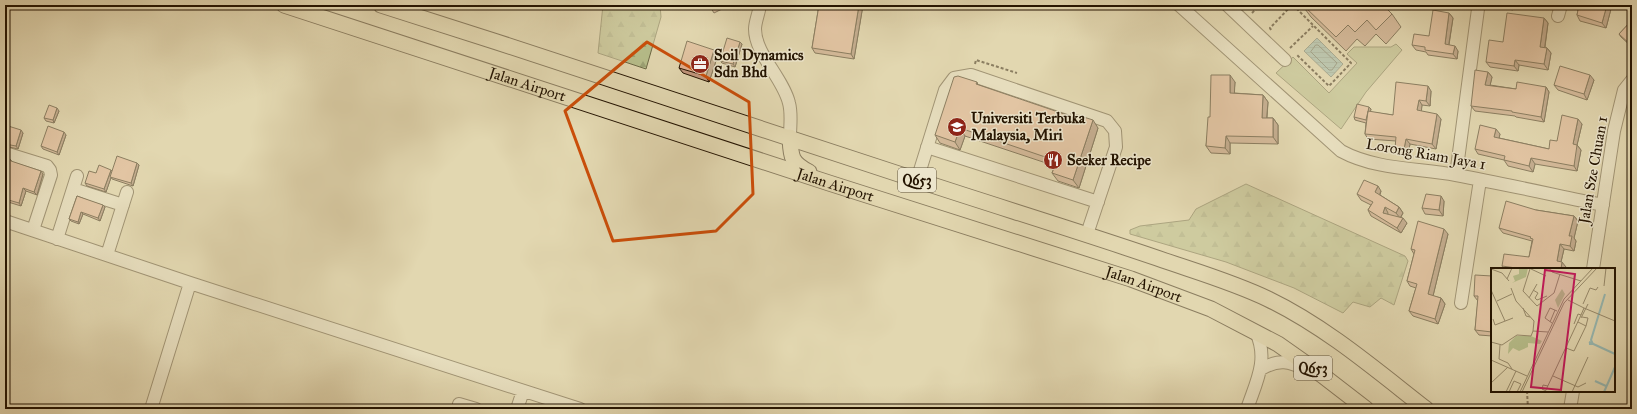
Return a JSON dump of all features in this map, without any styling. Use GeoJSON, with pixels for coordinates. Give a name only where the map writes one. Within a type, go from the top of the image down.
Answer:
{"type":"FeatureCollection","features":[{"type":"Feature","properties":{"kind":"main road","name":"Jalan Airport"},"geometry":{"type":"LineString","coordinates":[[284,5],[829,183],[1131,279],[1211,309],[1278,344],[1322,375],[1366,409]]}},
{"type":"Feature","properties":{"kind":"main road","name":"Jalan Airport"},"geometry":{"type":"LineString","coordinates":[[381,5],[1087,234],[1225,281],[1270,300],[1340,342],[1426,409]]}},
{"type":"Feature","properties":{"kind":"main road"},"geometry":{"type":"LineString","coordinates":[[790,137],[791,156],[800,168],[829,183]]}},
{"type":"Feature","properties":{"kind":"street"},"geometry":{"type":"LineString","coordinates":[[760,5],[755,30],[758,44],[782,84],[789,102],[791,114],[790,137]]}},
{"type":"Feature","properties":{"kind":"street","name":"Lorong Riam Jaya 1"},"geometry":{"type":"LineString","coordinates":[[1179,5],[1341,151],[1352,157],[1373,163],[1456,175],[1603,205]]}},
{"type":"Feature","properties":{"kind":"street"},"geometry":{"type":"LineString","coordinates":[[1227,5],[1290,57]]}},
{"type":"Feature","properties":{"kind":"street"},"geometry":{"type":"LineString","coordinates":[[1456,175],[1478,9]]}},
{"type":"Feature","properties":{"kind":"street"},"geometry":{"type":"LineString","coordinates":[[917,180],[945,90],[954,78],[971,75],[1106,121],[1115,131],[1116,147],[1087,234]]}},
{"type":"Feature","properties":{"kind":"street","name":"Jalan Sze Chuan 1"},"geometry":{"type":"LineString","coordinates":[[1593,268],[1614,131],[1623,95],[1627,86],[1632,80]]}},
{"type":"Feature","properties":{"kind":"street"},"geometry":{"type":"LineString","coordinates":[[927,147],[1098,202]]}},
{"type":"Feature","properties":{"kind":"street"},"geometry":{"type":"LineString","coordinates":[[5,153],[47,166],[50,170],[51,175],[34,230]]}},
{"type":"Feature","properties":{"kind":"street"},"geometry":{"type":"LineString","coordinates":[[57,239],[77,176]]}},
{"type":"Feature","properties":{"kind":"street"},"geometry":{"type":"LineString","coordinates":[[1460,303],[1480,180]]}},
{"type":"Feature","properties":{"kind":"street"},"geometry":{"type":"LineString","coordinates":[[73,189],[123,205]]}},
{"type":"Feature","properties":{"kind":"street"},"geometry":{"type":"LineString","coordinates":[[107,255],[127,192]]}},
{"type":"Feature","properties":{"kind":"street"},"geometry":{"type":"LineString","coordinates":[[5,220],[57,239],[190,283],[580,409]]}},
{"type":"Feature","properties":{"kind":"street"},"geometry":{"type":"LineString","coordinates":[[151,409],[190,283]]}},
{"type":"Feature","properties":{"kind":"street"},"geometry":{"type":"LineString","coordinates":[[1247,409],[1261,369],[1262,349],[1256,332]]}},
{"type":"Feature","properties":{"kind":"street"},"geometry":{"type":"LineString","coordinates":[[1261,369],[1279,361],[1292,363],[1322,375]]}},
{"type":"Feature","properties":{"kind":"street"},"geometry":{"type":"LineString","coordinates":[[517,409],[523,391]]}},
{"type":"Feature","properties":{"kind":"street"},"geometry":{"type":"LineString","coordinates":[[1570,409],[1573,392]]}},
{"type":"Feature","properties":{"kind":"street"},"geometry":{"type":"LineString","coordinates":[[459,404],[476,409]]}},
{"type":"Feature","properties":{"kind":"path"},"geometry":{"type":"LineString","coordinates":[[1275,33],[1270,28],[1292,5],[1351,63],[1329,86],[1290,57]]}},
{"type":"Feature","properties":{"kind":"path"},"geometry":{"type":"LineString","coordinates":[[1285,43],[1290,48],[1313,26]]}},
{"type":"Feature","properties":{"kind":"path"},"geometry":{"type":"LineString","coordinates":[[971,75],[976,60],[1017,73]]}},
{"type":"Feature","properties":{"kind":"path"},"geometry":{"type":"LineString","coordinates":[[1527,392],[1528,409]]}},
{"type":"Feature","properties":{"kind":"highlighted area"},"geometry":{"type":"Polygon","coordinates":[[[647,42],[749,102],[753,194],[716,231],[613,241],[565,111],[647,42]]]}},
{"type":"Feature","properties":{"kind":"green space"},"geometry":{"type":"Polygon","coordinates":[[[603,5],[660,5],[661,17],[646,69],[598,53],[603,5]]]}},
{"type":"Feature","properties":{"kind":"green space"},"geometry":{"type":"Polygon","coordinates":[[[1396,44],[1402,50],[1366,92],[1341,129],[1276,73],[1293,57],[1329,93],[1357,63],[1347,54],[1354,47],[1391,47],[1396,44]]]}},
{"type":"Feature","properties":{"kind":"green space"},"geometry":{"type":"Polygon","coordinates":[[[1246,184],[1405,256],[1408,261],[1394,305],[1381,298],[1370,307],[1353,302],[1343,313],[1294,288],[1226,262],[1130,234],[1130,230],[1140,226],[1189,220],[1196,209],[1246,184]]]}},
{"type":"Feature","properties":{"kind":"water"},"geometry":{"type":"Polygon","coordinates":[[[1317,38],[1343,64],[1331,77],[1304,51],[1317,38]]]}},
{"type":"Feature","properties":{"kind":"building"},"geometry":{"type":"Polygon","coordinates":[[[709,5],[717,5],[710,9],[709,5]]]}},
{"type":"Feature","properties":{"kind":"building"},"geometry":{"type":"Polygon","coordinates":[[[819,5],[859,5],[851,54],[812,48],[819,5]]]}},
{"type":"Feature","properties":{"kind":"building"},"geometry":{"type":"Polygon","coordinates":[[[1303,5],[1383,5],[1392,14],[1376,30],[1367,20],[1355,32],[1348,25],[1336,37],[1303,5]]]}},
{"type":"Feature","properties":{"kind":"building"},"geometry":{"type":"Polygon","coordinates":[[[1579,5],[1607,5],[1602,23],[1577,15],[1579,5]]]}},
{"type":"Feature","properties":{"kind":"building"},"geometry":{"type":"Polygon","coordinates":[[[1433,10],[1449,13],[1445,44],[1455,46],[1453,54],[1425,50],[1425,47],[1412,45],[1414,34],[1429,36],[1433,10]]]}},
{"type":"Feature","properties":{"kind":"building"},"geometry":{"type":"Polygon","coordinates":[[[1507,13],[1544,18],[1540,47],[1547,48],[1544,64],[1515,60],[1514,66],[1486,62],[1489,40],[1503,42],[1507,13]]]}},
{"type":"Feature","properties":{"kind":"building"},"geometry":{"type":"Polygon","coordinates":[[[1632,20],[1632,46],[1619,34],[1632,20]]]}},
{"type":"Feature","properties":{"kind":"building"},"geometry":{"type":"Polygon","coordinates":[[[727,38],[740,42],[733,64],[720,61],[727,38]]]}},
{"type":"Feature","properties":{"kind":"building","name":"Soil Dynamics Sdn Bhd"},"geometry":{"type":"Polygon","coordinates":[[[687,41],[714,50],[706,76],[679,68],[687,41]]]}},
{"type":"Feature","properties":{"kind":"building"},"geometry":{"type":"Polygon","coordinates":[[[1560,66],[1590,75],[1584,94],[1554,85],[1560,66]]]}},
{"type":"Feature","properties":{"kind":"building"},"geometry":{"type":"Polygon","coordinates":[[[1475,70],[1488,72],[1485,85],[1516,89],[1517,82],[1546,87],[1541,117],[1512,111],[1471,106],[1475,70]]]}},
{"type":"Feature","properties":{"kind":"building"},"geometry":{"type":"Polygon","coordinates":[[[1211,75],[1230,75],[1230,93],[1263,95],[1262,118],[1273,118],[1273,137],[1226,136],[1225,148],[1206,146],[1208,117],[1210,117],[1211,75]]]}},
{"type":"Feature","properties":{"kind":"building"},"geometry":{"type":"Polygon","coordinates":[[[958,76],[977,82],[976,84],[1070,116],[1071,113],[1093,120],[1073,180],[1052,173],[1057,161],[960,128],[955,142],[935,135],[954,77],[958,76]]]}},
{"type":"Feature","properties":{"kind":"building"},"geometry":{"type":"Polygon","coordinates":[[[1396,82],[1428,86],[1426,101],[1419,100],[1417,110],[1437,114],[1432,144],[1406,139],[1404,149],[1395,148],[1396,137],[1365,134],[1368,111],[1393,115],[1396,82]]]}},
{"type":"Feature","properties":{"kind":"building"},"geometry":{"type":"Polygon","coordinates":[[[1357,104],[1369,107],[1366,120],[1354,117],[1357,104]]]}},
{"type":"Feature","properties":{"kind":"building"},"geometry":{"type":"Polygon","coordinates":[[[49,105],[57,108],[53,120],[44,118],[49,105]]]}},
{"type":"Feature","properties":{"kind":"building"},"geometry":{"type":"Polygon","coordinates":[[[1562,115],[1578,119],[1573,144],[1577,145],[1574,166],[1531,158],[1529,166],[1504,160],[1505,156],[1475,149],[1480,125],[1496,129],[1494,137],[1549,149],[1550,140],[1557,141],[1562,115]]]}},
{"type":"Feature","properties":{"kind":"building"},"geometry":{"type":"Polygon","coordinates":[[[5,125],[21,130],[16,146],[5,144],[5,125]]]}},
{"type":"Feature","properties":{"kind":"building"},"geometry":{"type":"Polygon","coordinates":[[[48,126],[64,132],[57,152],[41,146],[48,126]]]}},
{"type":"Feature","properties":{"kind":"building"},"geometry":{"type":"Polygon","coordinates":[[[117,156],[137,163],[131,183],[110,177],[117,156]]]}},
{"type":"Feature","properties":{"kind":"building"},"geometry":{"type":"Polygon","coordinates":[[[5,158],[41,171],[34,192],[23,188],[19,203],[5,199],[5,158]]]}},
{"type":"Feature","properties":{"kind":"building"},"geometry":{"type":"Polygon","coordinates":[[[99,165],[111,170],[104,189],[85,183],[89,171],[96,173],[99,165]]]}},
{"type":"Feature","properties":{"kind":"building"},"geometry":{"type":"Polygon","coordinates":[[[1364,180],[1378,186],[1375,192],[1399,207],[1396,213],[1385,207],[1383,213],[1403,218],[1397,228],[1368,210],[1373,202],[1357,194],[1364,180]]]}},
{"type":"Feature","properties":{"kind":"building"},"geometry":{"type":"Polygon","coordinates":[[[1426,194],[1441,196],[1439,210],[1422,208],[1426,194]]]}},
{"type":"Feature","properties":{"kind":"building"},"geometry":{"type":"Polygon","coordinates":[[[77,196],[103,205],[98,218],[81,212],[78,222],[69,219],[77,196]]]}},
{"type":"Feature","properties":{"kind":"building"},"geometry":{"type":"Polygon","coordinates":[[[1506,201],[1536,210],[1574,216],[1569,236],[1572,236],[1570,246],[1560,244],[1557,261],[1562,262],[1561,268],[1516,268],[1502,266],[1504,254],[1529,257],[1533,239],[1530,238],[1531,237],[1499,228],[1506,201]]]}},
{"type":"Feature","properties":{"kind":"building"},"geometry":{"type":"Polygon","coordinates":[[[1418,221],[1444,229],[1428,294],[1441,298],[1435,319],[1409,311],[1417,284],[1407,281],[1415,250],[1411,249],[1418,221]]]}},
{"type":"Feature","properties":{"kind":"building"},"geometry":{"type":"Polygon","coordinates":[[[1475,275],[1491,276],[1491,332],[1475,330],[1478,296],[1474,296],[1475,275]]]}},
{"type":"Feature","properties":{"kind":"building"},"geometry":{"type":"Polygon","coordinates":[[[443,405],[456,409],[442,409],[443,405]]]}},
{"type":"Feature","properties":{"kind":"place","name":"Soil Dynamics Sdn Bhd"},"geometry":{"type":"Point","coordinates":[700,64]}},
{"type":"Feature","properties":{"kind":"place","name":"Universiti Terbuka Malaysia, Miri"},"geometry":{"type":"Point","coordinates":[957,127]}},
{"type":"Feature","properties":{"kind":"place","name":"Seeker Recipe"},"geometry":{"type":"Point","coordinates":[1053,160]}}]}
